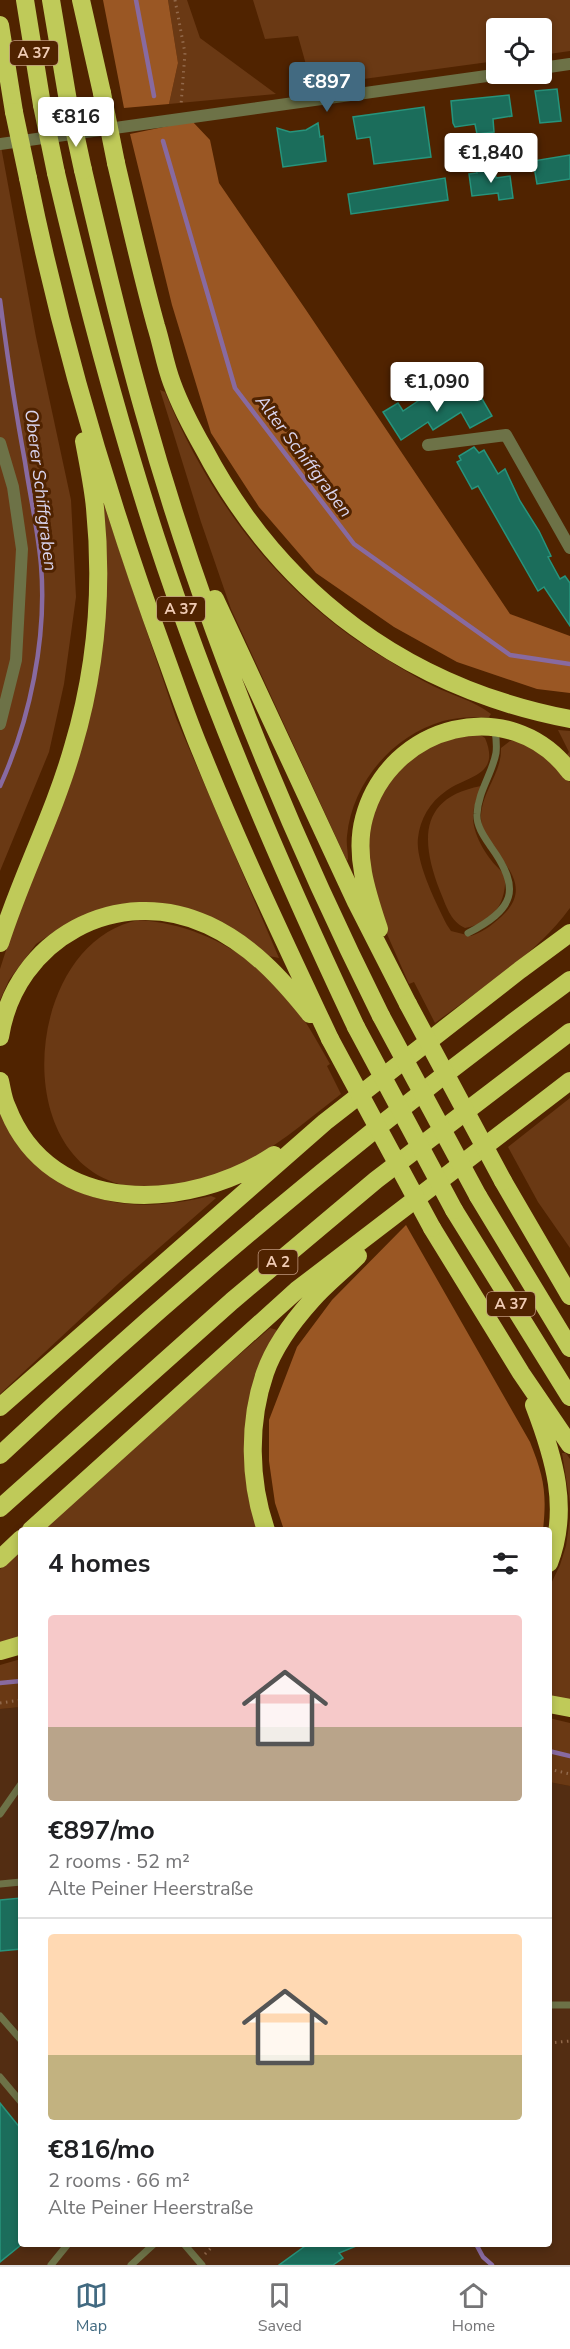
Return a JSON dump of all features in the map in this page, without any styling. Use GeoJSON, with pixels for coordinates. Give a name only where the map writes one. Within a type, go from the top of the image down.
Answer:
{"type":"FeatureCollection","features":[{"type":"Feature","properties":{"kind":"highway","name":"A 37"},"geometry":{"type":"LineString","coordinates":[[25,0],[56,173],[118,416],[156,539],[239,763],[277,856],[356,1027],[454,1210],[570,1397]]}},
{"type":"Feature","properties":{"kind":"highway","name":"A 37"},"geometry":{"type":"LineString","coordinates":[[51,0],[82,170],[144,414],[220,642],[301,847],[381,1016],[478,1196],[570,1348]]}},
{"type":"Feature","properties":{"kind":"highway"},"geometry":{"type":"LineString","coordinates":[[81,0],[143,279],[172,383],[218,475],[237,504],[278,558],[310,591],[376,644],[408,663],[476,694],[570,719]]}},
{"type":"Feature","properties":{"kind":"highway"},"geometry":{"type":"LineString","coordinates":[[0,25],[14,112],[45,262],[71,362],[140,585],[201,754],[330,1039],[374,1123],[432,1228],[521,1373],[570,1445]]}},
{"type":"Feature","properties":{"kind":"highway"},"geometry":{"type":"LineString","coordinates":[[0,944],[73,748],[85,702],[94,652],[98,558],[95,507],[71,362]]}},
{"type":"Feature","properties":{"kind":"highway"},"geometry":{"type":"LineString","coordinates":[[181,528],[356,902],[503,1180],[570,1296]]}},
{"type":"Feature","properties":{"kind":"highway"},"geometry":{"type":"LineString","coordinates":[[396,979],[365,886],[360,852],[363,819],[373,792],[390,767],[409,748],[431,736],[461,727],[495,727],[525,735],[548,748],[570,771]]}},
{"type":"Feature","properties":{"kind":"highway"},"geometry":{"type":"LineString","coordinates":[[0,1036],[12,995],[26,971],[58,937],[102,916],[126,911],[150,911],[179,915],[207,925],[236,941],[264,962],[281,979],[330,1039]]}},
{"type":"Feature","properties":{"kind":"highway"},"geometry":{"type":"LineString","coordinates":[[520,970],[570,922]]}},
{"type":"Feature","properties":{"kind":"highway"},"geometry":{"type":"LineString","coordinates":[[0,1407],[325,1122],[570,933]]}},
{"type":"Feature","properties":{"kind":"highway","name":"A 2"},"geometry":{"type":"LineString","coordinates":[[0,1455],[88,1373],[351,1150],[504,1029],[570,981]]}},
{"type":"Feature","properties":{"kind":"highway","name":"A 2"},"geometry":{"type":"LineString","coordinates":[[0,1508],[232,1301],[358,1195],[570,1032]]}},
{"type":"Feature","properties":{"kind":"highway"},"geometry":{"type":"LineString","coordinates":[[494,1140],[570,1068]]}},
{"type":"Feature","properties":{"kind":"highway"},"geometry":{"type":"LineString","coordinates":[[0,1081],[6,1107],[20,1133],[38,1156],[61,1174],[88,1187],[122,1195],[184,1192],[220,1182],[260,1165],[325,1122]]}},
{"type":"Feature","properties":{"kind":"highway"},"geometry":{"type":"LineString","coordinates":[[34,1527],[297,1290],[570,1082]]}},
{"type":"Feature","properties":{"kind":"highway"},"geometry":{"type":"LineString","coordinates":[[521,1211],[570,1276]]}},
{"type":"Feature","properties":{"kind":"highway"},"geometry":{"type":"LineString","coordinates":[[265,1527],[259,1509],[252,1461],[255,1415],[265,1372],[283,1338],[312,1300],[401,1212]]}},
{"type":"Feature","properties":{"kind":"highway"},"geometry":{"type":"LineString","coordinates":[[521,1373],[545,1434],[556,1471],[560,1506],[556,1544],[552,1555]]}},
{"type":"Feature","properties":{"kind":"highway"},"geometry":{"type":"LineString","coordinates":[[0,1559],[18,1542]]}},
{"type":"Feature","properties":{"kind":"highway"},"geometry":{"type":"LineString","coordinates":[[0,1651],[18,1646]]}},
{"type":"Feature","properties":{"kind":"highway"},"geometry":{"type":"LineString","coordinates":[[552,1705],[570,1708]]}},
{"type":"Feature","properties":{"kind":"street"},"geometry":{"type":"LineString","coordinates":[[552,67],[570,64]]}},
{"type":"Feature","properties":{"kind":"street"},"geometry":{"type":"LineString","coordinates":[[0,144],[486,76]]}},
{"type":"Feature","properties":{"kind":"street"},"geometry":{"type":"LineString","coordinates":[[428,445],[506,435],[570,548]]}},
{"type":"Feature","properties":{"kind":"street"},"geometry":{"type":"LineString","coordinates":[[0,443],[13,487],[22,549],[16,660],[0,724]]}},
{"type":"Feature","properties":{"kind":"lane"},"geometry":{"type":"LineString","coordinates":[[468,933],[490,921],[499,912],[507,902],[511,887],[508,873],[480,830],[477,816],[496,751],[495,727]]}},
{"type":"Feature","properties":{"kind":"lane"},"geometry":{"type":"LineString","coordinates":[[0,1814],[18,1788]]}},
{"type":"Feature","properties":{"kind":"lane"},"geometry":{"type":"LineString","coordinates":[[0,1884],[18,1882]]}},
{"type":"Feature","properties":{"kind":"lane"},"geometry":{"type":"LineString","coordinates":[[552,2005],[570,2005]]}},
{"type":"Feature","properties":{"kind":"lane"},"geometry":{"type":"LineString","coordinates":[[0,2016],[18,2037]]}},
{"type":"Feature","properties":{"kind":"lane"},"geometry":{"type":"LineString","coordinates":[[0,2077],[18,2098]]}},
{"type":"Feature","properties":{"kind":"lane"},"geometry":{"type":"LineString","coordinates":[[51,2265],[66,2247]]}},
{"type":"Feature","properties":{"kind":"lane"},"geometry":{"type":"LineString","coordinates":[[131,2265],[150,2247]]}},
{"type":"Feature","properties":{"kind":"lane"},"geometry":{"type":"LineString","coordinates":[[187,2247],[202,2265]]}},
{"type":"Feature","properties":{"kind":"path"},"geometry":{"type":"LineString","coordinates":[[175,0],[185,53],[180,118]]}},
{"type":"Feature","properties":{"kind":"path"},"geometry":{"type":"LineString","coordinates":[[0,1703],[18,1700]]}},
{"type":"Feature","properties":{"kind":"path"},"geometry":{"type":"LineString","coordinates":[[552,1770],[570,1774]]}},
{"type":"Feature","properties":{"kind":"path"},"geometry":{"type":"LineString","coordinates":[[552,2043],[570,2041]]}},
{"type":"Feature","properties":{"kind":"shaded area"},"geometry":{"type":"Polygon","coordinates":[[[103,0],[168,0],[178,63],[169,104],[124,108],[103,0]]]}},
{"type":"Feature","properties":{"kind":"shaded area"},"geometry":{"type":"Polygon","coordinates":[[[168,0],[187,0],[200,38],[276,94],[169,104],[178,63],[168,0]]]}},
{"type":"Feature","properties":{"kind":"shaded area"},"geometry":{"type":"Polygon","coordinates":[[[253,0],[570,0],[570,51],[552,54],[552,18],[486,18],[486,62],[312,86],[298,36],[265,39],[253,0]]]}},
{"type":"Feature","properties":{"kind":"shaded area"},"geometry":{"type":"Polygon","coordinates":[[[192,121],[210,140],[219,183],[510,614],[570,636],[570,693],[537,689],[457,662],[394,627],[316,573],[259,507],[211,433],[172,305],[130,134],[192,121]]]}},
{"type":"Feature","properties":{"kind":"shaded area"},"geometry":{"type":"Polygon","coordinates":[[[0,141],[36,337],[71,500],[76,597],[64,684],[49,752],[0,871],[0,141]]]}},
{"type":"Feature","properties":{"kind":"shaded area"},"geometry":{"type":"Polygon","coordinates":[[[160,390],[165,392],[204,472],[228,509],[283,577],[314,607],[349,635],[421,680],[478,705],[491,714],[489,717],[443,721],[424,728],[407,738],[378,764],[366,780],[350,816],[347,861],[231,609],[160,390]]]}},
{"type":"Feature","properties":{"kind":"shaded area"},"geometry":{"type":"Polygon","coordinates":[[[103,502],[176,718],[279,958],[269,956],[193,913],[79,918],[36,944],[9,980],[0,1000],[0,969],[18,913],[74,768],[103,502]]]}},
{"type":"Feature","properties":{"kind":"shaded area"},"geometry":{"type":"Polygon","coordinates":[[[558,730],[570,731],[570,760],[566,756],[569,752],[558,730]]]}},
{"type":"Feature","properties":{"kind":"shaded area"},"geometry":{"type":"Polygon","coordinates":[[[479,734],[485,738],[489,751],[489,760],[485,767],[480,773],[446,791],[435,800],[419,831],[418,847],[423,870],[447,925],[451,931],[471,936],[497,920],[514,900],[516,888],[513,876],[490,842],[481,818],[484,800],[498,766],[501,748],[510,741],[527,744],[536,749],[551,761],[570,782],[570,908],[541,941],[524,956],[435,1023],[414,982],[409,984],[376,909],[365,859],[375,803],[401,766],[434,742],[479,734]]]}},
{"type":"Feature","properties":{"kind":"shaded area"},"geometry":{"type":"Polygon","coordinates":[[[481,786],[475,804],[473,823],[478,839],[488,855],[505,874],[504,894],[497,910],[491,916],[465,928],[452,917],[444,902],[434,873],[428,839],[435,812],[445,801],[460,792],[481,786]]]}},
{"type":"Feature","properties":{"kind":"shaded area"},"geometry":{"type":"Polygon","coordinates":[[[139,920],[185,928],[206,936],[247,959],[265,974],[296,1008],[305,1022],[330,1064],[327,1066],[341,1094],[289,1134],[248,1161],[233,1168],[156,1188],[100,1176],[64,1142],[46,1092],[46,1037],[62,984],[94,942],[139,920]]]}},
{"type":"Feature","properties":{"kind":"shaded area"},"geometry":{"type":"Polygon","coordinates":[[[570,1098],[570,1248],[538,1202],[508,1147],[570,1098]]]}},
{"type":"Feature","properties":{"kind":"shaded area"},"geometry":{"type":"Polygon","coordinates":[[[0,1109],[82,1193],[114,1202],[146,1205],[211,1196],[216,1198],[119,1283],[0,1394],[0,1109]]]}},
{"type":"Feature","properties":{"kind":"shaded area"},"geometry":{"type":"Polygon","coordinates":[[[406,1225],[530,1442],[543,1485],[545,1506],[543,1527],[283,1527],[275,1503],[269,1461],[269,1420],[297,1347],[332,1300],[406,1225]]]}},
{"type":"Feature","properties":{"kind":"shaded area"},"geometry":{"type":"Polygon","coordinates":[[[270,1328],[277,1330],[262,1360],[245,1469],[248,1496],[256,1527],[44,1527],[80,1493],[270,1328]]]}},
{"type":"Feature","properties":{"kind":"shaded area"},"geometry":{"type":"Polygon","coordinates":[[[562,1453],[566,1453],[570,1459],[570,1503],[562,1453]]]}},
{"type":"Feature","properties":{"kind":"shaded area"},"geometry":{"type":"Polygon","coordinates":[[[570,1518],[570,1702],[552,1699],[552,1582],[566,1546],[570,1518]]]}},
{"type":"Feature","properties":{"kind":"shaded area"},"geometry":{"type":"Polygon","coordinates":[[[18,1552],[18,1639],[0,1643],[0,1569],[18,1552]]]}},
{"type":"Feature","properties":{"kind":"shaded area"},"geometry":{"type":"Polygon","coordinates":[[[18,1660],[18,1707],[0,1709],[0,1665],[18,1660]]]}},
{"type":"Feature","properties":{"kind":"shaded area"},"geometry":{"type":"Polygon","coordinates":[[[18,1707],[18,2247],[552,2247],[552,1783],[570,1786],[570,2265],[0,2265],[0,1709],[18,1707]]]}},
{"type":"Feature","properties":{"kind":"shaded area"},"geometry":{"type":"Polygon","coordinates":[[[552,1719],[570,1723],[570,1786],[552,1783],[552,1719]]]}},
{"type":"Feature","properties":{"kind":"building"},"geometry":{"type":"Polygon","coordinates":[[[557,89],[561,121],[540,123],[535,91],[557,89]]]}},
{"type":"Feature","properties":{"kind":"building"},"geometry":{"type":"Polygon","coordinates":[[[509,95],[512,116],[493,119],[494,132],[477,134],[475,124],[455,127],[451,101],[509,95]]]}},
{"type":"Feature","properties":{"kind":"building"},"geometry":{"type":"Polygon","coordinates":[[[424,107],[431,157],[374,164],[370,137],[357,139],[353,117],[424,107]]]}},
{"type":"Feature","properties":{"kind":"building"},"geometry":{"type":"Polygon","coordinates":[[[318,123],[320,137],[323,136],[326,161],[283,167],[277,128],[290,132],[306,130],[318,123]]]}},
{"type":"Feature","properties":{"kind":"building"},"geometry":{"type":"Polygon","coordinates":[[[570,155],[570,179],[537,184],[533,161],[570,155]]]}},
{"type":"Feature","properties":{"kind":"building"},"geometry":{"type":"Polygon","coordinates":[[[495,168],[496,178],[510,176],[513,198],[499,200],[498,193],[472,196],[469,174],[495,168]]]}},
{"type":"Feature","properties":{"kind":"building"},"geometry":{"type":"Polygon","coordinates":[[[445,178],[448,200],[351,214],[348,194],[445,178]]]}},
{"type":"Feature","properties":{"kind":"building"},"geometry":{"type":"Polygon","coordinates":[[[468,388],[475,400],[481,397],[492,416],[470,428],[461,412],[433,430],[428,422],[401,440],[383,412],[398,403],[403,411],[430,393],[436,402],[442,398],[444,401],[468,388]]]}},
{"type":"Feature","properties":{"kind":"building"},"geometry":{"type":"Polygon","coordinates":[[[474,447],[479,453],[484,450],[498,474],[505,469],[520,501],[539,531],[551,556],[548,557],[560,579],[565,576],[570,583],[570,626],[544,587],[538,591],[478,486],[472,489],[457,462],[461,460],[459,456],[474,447]]]}},
{"type":"Feature","properties":{"kind":"building"},"geometry":{"type":"Polygon","coordinates":[[[18,1898],[18,1949],[0,1951],[0,1900],[18,1898]]]}},
{"type":"Feature","properties":{"kind":"building"},"geometry":{"type":"Polygon","coordinates":[[[0,2103],[18,2125],[19,2247],[0,2262],[0,2103]]]}},
{"type":"Feature","properties":{"kind":"building"},"geometry":{"type":"Polygon","coordinates":[[[304,2247],[354,2247],[339,2253],[343,2258],[333,2265],[279,2265],[304,2247]]]}},
{"type":"Feature","properties":{"kind":"waterway","name":"Alter Schiffgraben"},"geometry":{"type":"LineString","coordinates":[[136,0],[154,96]]}},
{"type":"Feature","properties":{"kind":"waterway","name":"Alter Schiffgraben"},"geometry":{"type":"LineString","coordinates":[[163,141],[235,388],[354,544],[510,655],[570,664]]}},
{"type":"Feature","properties":{"kind":"waterway","name":"Oberer Schiffgraben"},"geometry":{"type":"LineString","coordinates":[[0,300],[38,539],[42,593],[39,650],[28,706],[11,761],[0,786]]}},
{"type":"Feature","properties":{"kind":"waterway","name":"Oberer Schiffgraben"},"geometry":{"type":"LineString","coordinates":[[0,1683],[18,1681]]}},
{"type":"Feature","properties":{"kind":"waterway"},"geometry":{"type":"LineString","coordinates":[[552,1752],[570,1756]]}},
{"type":"Feature","properties":{"kind":"waterway","name":"Oberer Schiffgraben"},"geometry":{"type":"LineString","coordinates":[[478,2247],[483,2257],[492,2265]]}}]}
